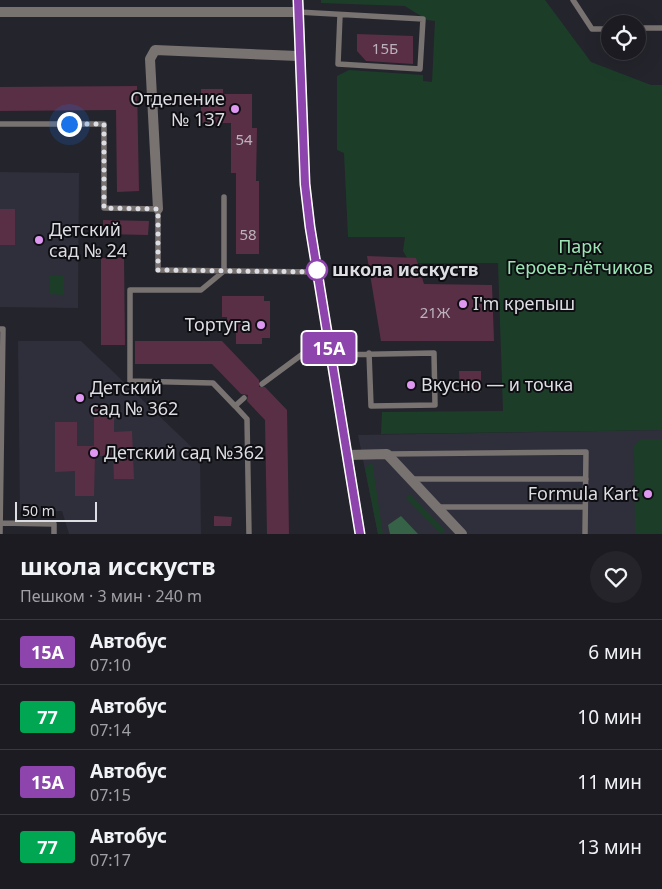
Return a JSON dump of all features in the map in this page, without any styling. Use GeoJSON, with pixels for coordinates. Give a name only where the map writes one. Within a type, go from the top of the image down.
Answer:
{"type":"FeatureCollection","features":[{"type":"Feature","properties":{"kind":"main road"},"geometry":{"type":"LineString","coordinates":[[298,0],[298,56],[305,184],[327,336],[360,534]]}},
{"type":"Feature","properties":{"kind":"street"},"geometry":{"type":"LineString","coordinates":[[0,12],[298,12]]}},
{"type":"Feature","properties":{"kind":"street"},"geometry":{"type":"LineString","coordinates":[[158,209],[150,59],[155,50],[298,56]]}},
{"type":"Feature","properties":{"kind":"street"},"geometry":{"type":"LineString","coordinates":[[348,455],[387,454],[462,534]]}},
{"type":"Feature","properties":{"kind":"lane"},"geometry":{"type":"LineString","coordinates":[[573,0],[592,29],[601,29]]}},
{"type":"Feature","properties":{"kind":"lane"},"geometry":{"type":"LineString","coordinates":[[298,12],[422,19],[420,69],[338,64],[340,15]]}},
{"type":"Feature","properties":{"kind":"lane"},"geometry":{"type":"LineString","coordinates":[[646,28],[662,28]]}},
{"type":"Feature","properties":{"kind":"lane"},"geometry":{"type":"LineString","coordinates":[[0,124],[104,124],[104,208],[158,209],[158,270],[317,272]]}},
{"type":"Feature","properties":{"kind":"lane"},"geometry":{"type":"LineString","coordinates":[[224,197],[224,271],[202,290],[130,290],[130,381],[213,383],[247,418],[249,534]]}},
{"type":"Feature","properties":{"kind":"lane"},"geometry":{"type":"LineString","coordinates":[[0,329],[3,329],[0,534]]}},
{"type":"Feature","properties":{"kind":"lane"},"geometry":{"type":"LineString","coordinates":[[262,384],[327,336]]}},
{"type":"Feature","properties":{"kind":"lane"},"geometry":{"type":"LineString","coordinates":[[330,354],[369,353],[434,353],[435,405],[371,406],[369,353]]}},
{"type":"Feature","properties":{"kind":"lane"},"geometry":{"type":"LineString","coordinates":[[235,406],[244,398]]}},
{"type":"Feature","properties":{"kind":"lane"},"geometry":{"type":"LineString","coordinates":[[387,454],[586,452],[585,534]]}},
{"type":"Feature","properties":{"kind":"lane"},"geometry":{"type":"LineString","coordinates":[[411,479],[586,479]]}},
{"type":"Feature","properties":{"kind":"lane"},"geometry":{"type":"LineString","coordinates":[[436,507],[585,507]]}},
{"type":"Feature","properties":{"kind":"lane"},"geometry":{"type":"LineString","coordinates":[[0,523],[54,524],[54,534]]}},
{"type":"Feature","properties":{"kind":"shaded area","name":"Детский сад № 24"},"geometry":{"type":"Polygon","coordinates":[[[0,172],[79,173],[78,308],[0,307],[0,172]]]}},
{"type":"Feature","properties":{"kind":"shaded area","name":"Детский сад № 362"},"geometry":{"type":"Polygon","coordinates":[[[18,341],[81,341],[200,455],[201,534],[69,534],[62,511],[20,512],[18,341]]]}},
{"type":"Feature","properties":{"kind":"shaded area"},"geometry":{"type":"Polygon","coordinates":[[[662,430],[662,534],[378,534],[358,435],[662,430]]]}},
{"type":"Feature","properties":{"kind":"green space","name":"Парк Героев-лётчиков"},"geometry":{"type":"Polygon","coordinates":[[[321,0],[545,0],[591,62],[651,85],[662,85],[662,430],[381,434],[382,412],[503,411],[498,263],[410,263],[403,251],[405,237],[348,237],[344,153],[337,150],[337,76],[349,70],[423,75],[423,81],[432,82],[435,21],[427,20],[405,6],[321,3],[321,0]]]}},
{"type":"Feature","properties":{"kind":"green space"},"geometry":{"type":"Polygon","coordinates":[[[50,276],[64,276],[64,295],[50,294],[50,276]]]}},
{"type":"Feature","properties":{"kind":"green space","name":"Formula Kart"},"geometry":{"type":"Polygon","coordinates":[[[640,439],[662,439],[662,534],[635,534],[634,446],[640,439]]]}},
{"type":"Feature","properties":{"kind":"green space"},"geometry":{"type":"Polygon","coordinates":[[[372,462],[383,534],[378,534],[365,468],[372,462]]]}},
{"type":"Feature","properties":{"kind":"green space"},"geometry":{"type":"Polygon","coordinates":[[[410,494],[445,530],[441,534],[406,498],[410,494]]]}},
{"type":"Feature","properties":{"kind":"green space"},"geometry":{"type":"Polygon","coordinates":[[[401,516],[418,534],[390,534],[388,525],[401,516]]]}},
{"type":"Feature","properties":{"kind":"building"},"geometry":{"type":"Polygon","coordinates":[[[357,34],[413,36],[413,64],[366,61],[357,51],[357,34]]]}},
{"type":"Feature","properties":{"kind":"building"},"geometry":{"type":"Polygon","coordinates":[[[137,86],[139,191],[117,192],[116,110],[0,111],[0,87],[137,86]]]}},
{"type":"Feature","properties":{"kind":"building"},"geometry":{"type":"Polygon","coordinates":[[[201,89],[223,89],[223,94],[252,94],[252,128],[257,128],[256,181],[259,181],[259,254],[236,254],[236,173],[231,173],[231,123],[201,123],[201,89]]]}},
{"type":"Feature","properties":{"kind":"building"},"geometry":{"type":"Polygon","coordinates":[[[0,209],[15,209],[15,245],[0,245],[0,209]]]}},
{"type":"Feature","properties":{"kind":"building"},"geometry":{"type":"Polygon","coordinates":[[[103,220],[149,221],[148,235],[103,234],[103,220]]]}},
{"type":"Feature","properties":{"kind":"building"},"geometry":{"type":"Polygon","coordinates":[[[367,256],[416,258],[424,284],[492,285],[494,341],[381,341],[367,256]]]}},
{"type":"Feature","properties":{"kind":"building"},"geometry":{"type":"Polygon","coordinates":[[[101,258],[124,258],[125,345],[101,345],[101,258]]]}},
{"type":"Feature","properties":{"kind":"building"},"geometry":{"type":"Polygon","coordinates":[[[222,296],[264,296],[264,301],[270,301],[270,338],[262,338],[262,344],[236,344],[236,327],[227,327],[227,317],[222,317],[222,296]]]}},
{"type":"Feature","properties":{"kind":"building"},"geometry":{"type":"Polygon","coordinates":[[[135,341],[222,341],[259,380],[259,387],[265,387],[287,410],[289,534],[267,534],[265,420],[247,401],[248,395],[241,394],[212,364],[135,364],[135,341]]]}},
{"type":"Feature","properties":{"kind":"building"},"geometry":{"type":"Polygon","coordinates":[[[459,371],[481,371],[481,392],[460,392],[459,371]]]}},
{"type":"Feature","properties":{"kind":"building","name":"Детский сад №362"},"geometry":{"type":"Polygon","coordinates":[[[94,406],[114,406],[114,432],[132,431],[134,479],[114,479],[113,456],[95,456],[94,496],[75,496],[75,471],[55,472],[55,422],[77,422],[77,446],[94,446],[94,406]]]}},
{"type":"Feature","properties":{"kind":"building"},"geometry":{"type":"Polygon","coordinates":[[[214,516],[232,517],[231,526],[214,526],[214,516]]]}},
{"type":"Feature","properties":{"kind":"bus line","name":"15А"},"geometry":{"type":"LineString","coordinates":[[298,0],[298,56],[305,184],[310,227],[330,354],[346,438],[360,534]]}},
{"type":"Feature","properties":{"kind":"place","name":"Отделение № 137"},"geometry":{"type":"Point","coordinates":[235,109]}},
{"type":"Feature","properties":{"kind":"place","name":"Детский сад № 24"},"geometry":{"type":"Point","coordinates":[39,240]}},
{"type":"Feature","properties":{"kind":"place","name":"школа исскуств"},"geometry":{"type":"Point","coordinates":[317,270]}},
{"type":"Feature","properties":{"kind":"place","name":"I'm крепыш"},"geometry":{"type":"Point","coordinates":[463,304]}},
{"type":"Feature","properties":{"kind":"place","name":"Тортуга"},"geometry":{"type":"Point","coordinates":[261,325]}},
{"type":"Feature","properties":{"kind":"place","name":"Вкусно — и точка"},"geometry":{"type":"Point","coordinates":[411,385]}},
{"type":"Feature","properties":{"kind":"place","name":"Детский сад № 362"},"geometry":{"type":"Point","coordinates":[80,398]}},
{"type":"Feature","properties":{"kind":"place","name":"Детский сад №362"},"geometry":{"type":"Point","coordinates":[94,453]}},
{"type":"Feature","properties":{"kind":"place","name":"Formula Kart"},"geometry":{"type":"Point","coordinates":[648,494]}},
{"type":"Feature","properties":{"kind":"route"},"geometry":{"type":"LineString","coordinates":[[69,124],[104,124],[104,208],[158,209],[158,270],[317,272],[317,270]]}}]}
